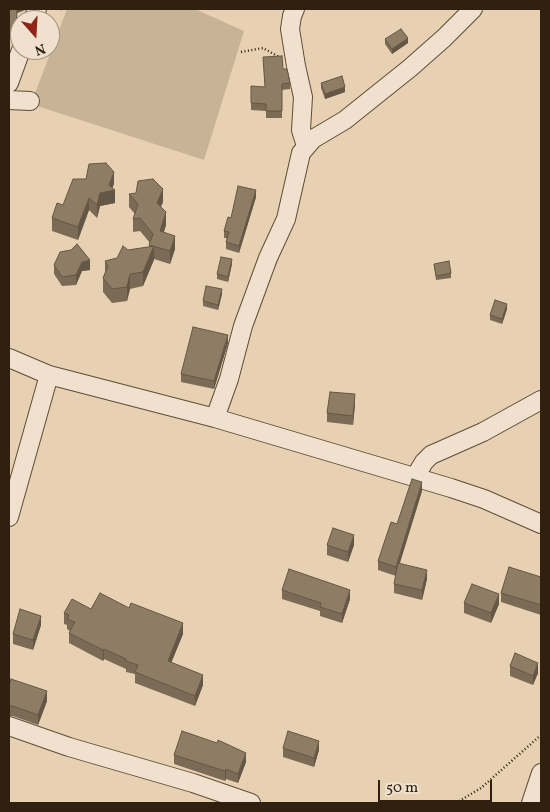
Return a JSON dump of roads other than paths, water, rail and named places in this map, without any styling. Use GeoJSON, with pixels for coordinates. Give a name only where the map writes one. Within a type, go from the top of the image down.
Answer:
{"type":"FeatureCollection","features":[{"type":"Feature","properties":{"kind":"street"},"geometry":{"type":"LineString","coordinates":[[295,9],[290,29],[303,97],[301,130],[306,146]]}},
{"type":"Feature","properties":{"kind":"street"},"geometry":{"type":"LineString","coordinates":[[215,418],[229,379],[243,326],[274,243],[286,219],[299,159],[306,146],[313,139],[345,120],[410,68],[473,9]]}},
{"type":"Feature","properties":{"kind":"street"},"geometry":{"type":"LineString","coordinates":[[9,83],[17,60]]}},
{"type":"Feature","properties":{"kind":"street"},"geometry":{"type":"LineString","coordinates":[[9,100],[30,101]]}},
{"type":"Feature","properties":{"kind":"street"},"geometry":{"type":"LineString","coordinates":[[9,358],[49,375],[215,418],[415,477],[484,499],[541,524]]}},
{"type":"Feature","properties":{"kind":"street"},"geometry":{"type":"LineString","coordinates":[[9,517],[49,375]]}},
{"type":"Feature","properties":{"kind":"street"},"geometry":{"type":"LineString","coordinates":[[415,477],[424,462],[431,455],[484,432],[541,400]]}},
{"type":"Feature","properties":{"kind":"street"},"geometry":{"type":"LineString","coordinates":[[9,726],[69,747],[193,783],[251,803]]}},
{"type":"Feature","properties":{"kind":"street"},"geometry":{"type":"LineString","coordinates":[[531,803],[541,773]]}}]}
